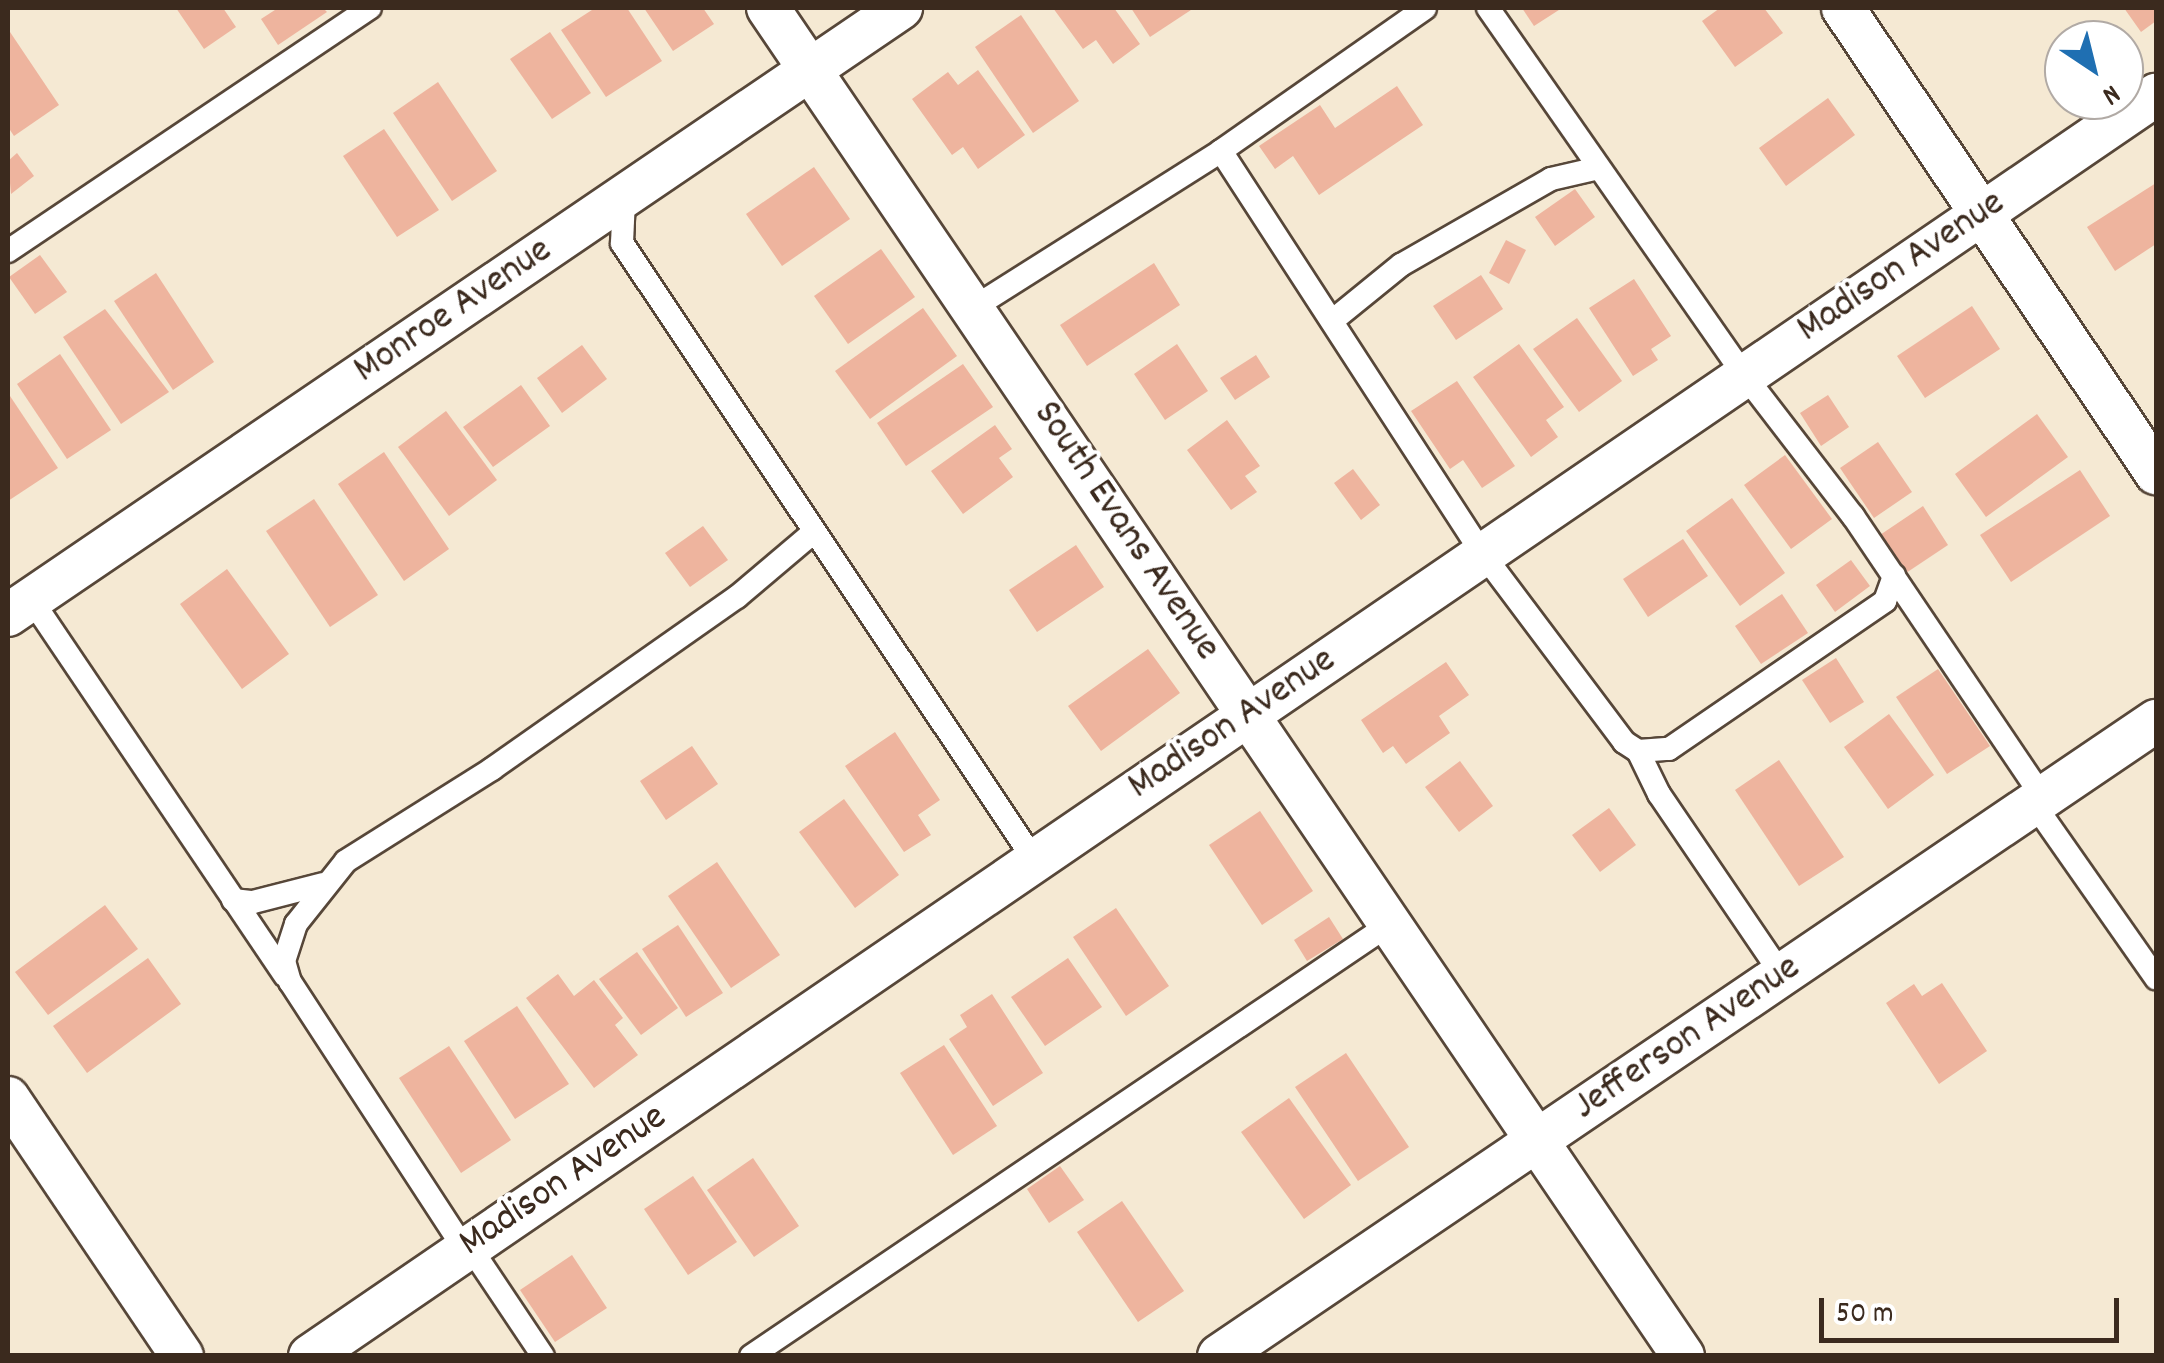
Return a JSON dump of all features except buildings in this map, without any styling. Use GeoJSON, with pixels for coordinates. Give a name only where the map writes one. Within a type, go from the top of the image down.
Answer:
{"type":"FeatureCollection","features":[{"type":"Feature","properties":{"kind":"street","name":"South Evans Avenue"},"geometry":{"type":"LineString","coordinates":[[768,8],[1681,1355]]}},
{"type":"Feature","properties":{"kind":"street","name":"Monroe Avenue"},"geometry":{"type":"LineString","coordinates":[[19,607],[901,8]]}},
{"type":"Feature","properties":{"kind":"street"},"geometry":{"type":"LineString","coordinates":[[1843,8],[2156,473]]}},
{"type":"Feature","properties":{"kind":"street","name":"Madison Avenue"},"geometry":{"type":"LineString","coordinates":[[310,1356],[2156,95]]}},
{"type":"Feature","properties":{"kind":"street","name":"Jefferson Avenue"},"geometry":{"type":"LineString","coordinates":[[1219,1356],[2156,721]]}},
{"type":"Feature","properties":{"kind":"street"},"geometry":{"type":"LineString","coordinates":[[8,1098],[182,1356]]}},
{"type":"Feature","properties":{"kind":"lane"},"geometry":{"type":"LineString","coordinates":[[8,250],[370,8]]}},
{"type":"Feature","properties":{"kind":"lane"},"geometry":{"type":"LineString","coordinates":[[972,308],[1221,151],[1425,8]]}},
{"type":"Feature","properties":{"kind":"lane"},"geometry":{"type":"LineString","coordinates":[[1488,8],[1744,376],[1894,576],[2156,978]]}},
{"type":"Feature","properties":{"kind":"lane"},"geometry":{"type":"LineString","coordinates":[[1221,151],[1483,554],[1533,613],[1608,729],[1638,751],[1659,794],[1782,975]]}},
{"type":"Feature","properties":{"kind":"lane"},"geometry":{"type":"LineString","coordinates":[[1332,322],[1418,255],[1551,179],[1599,168]]}},
{"type":"Feature","properties":{"kind":"lane"},"geometry":{"type":"LineString","coordinates":[[625,196],[622,242],[1035,861]]}},
{"type":"Feature","properties":{"kind":"lane"},"geometry":{"type":"LineString","coordinates":[[290,982],[286,947],[323,884],[346,862],[492,769],[738,597],[814,532]]}},
{"type":"Feature","properties":{"kind":"lane"},"geometry":{"type":"LineString","coordinates":[[1638,751],[1669,750],[1885,601],[1894,576]]}},
{"type":"Feature","properties":{"kind":"lane"},"geometry":{"type":"LineString","coordinates":[[19,607],[233,900],[543,1356]]}},
{"type":"Feature","properties":{"kind":"lane"},"geometry":{"type":"LineString","coordinates":[[233,900],[254,902],[323,884]]}},
{"type":"Feature","properties":{"kind":"lane"},"geometry":{"type":"LineString","coordinates":[[751,1356],[1390,924]]}}]}
